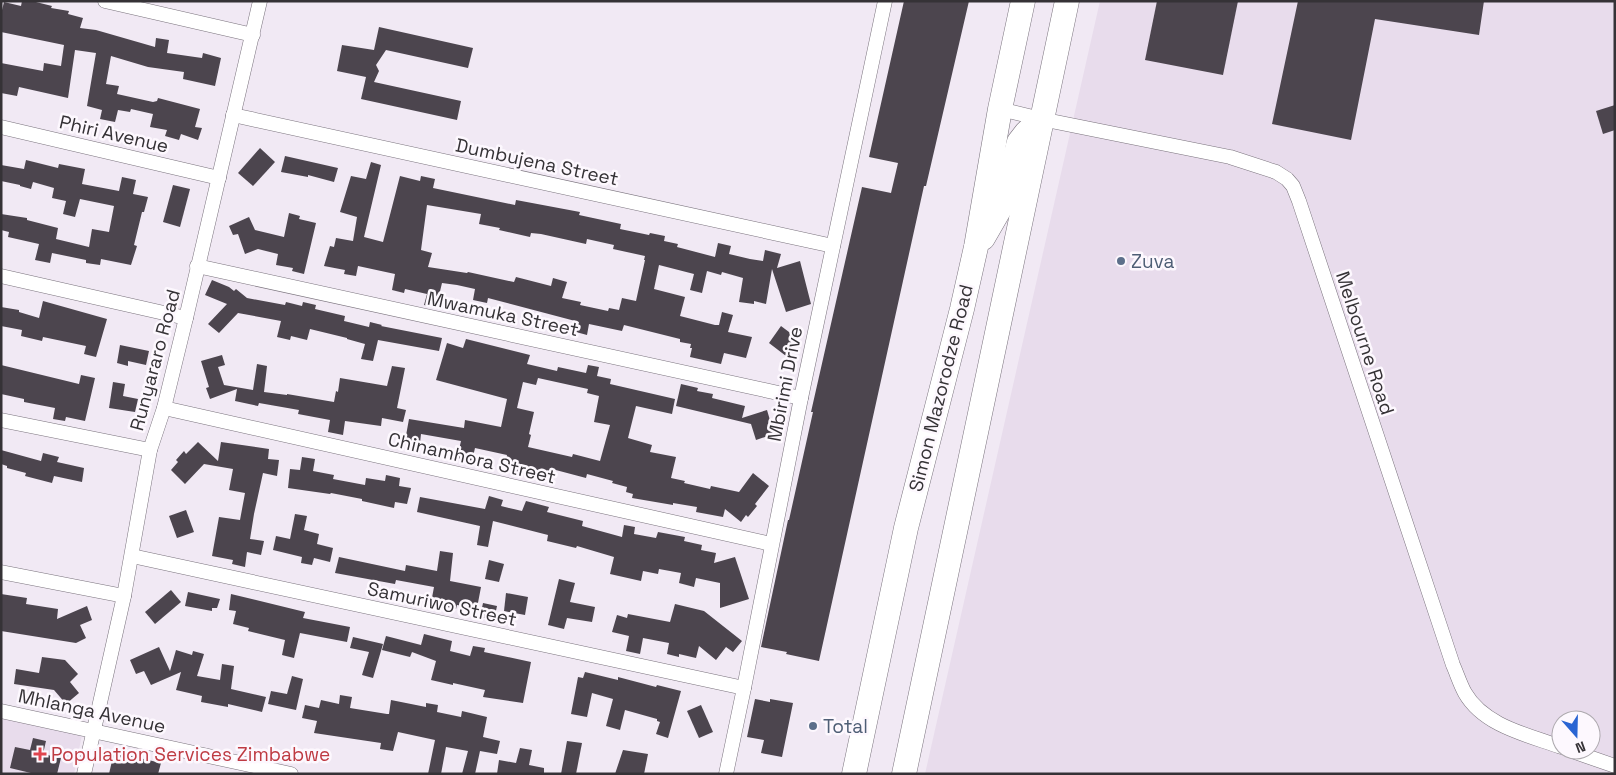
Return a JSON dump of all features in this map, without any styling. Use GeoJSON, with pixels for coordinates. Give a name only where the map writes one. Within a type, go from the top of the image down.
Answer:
{"type":"FeatureCollection","features":[{"type":"Feature","properties":{"kind":"highway","name":"Simon Mazorodze Road"},"geometry":{"type":"LineString","coordinates":[[854,774],[906,528],[976,247],[1000,109],[1023,1]]}},
{"type":"Feature","properties":{"kind":"highway","name":"Simon Mazorodze Road"},"geometry":{"type":"LineString","coordinates":[[904,774],[917,718],[960,500],[1067,1]]}},
{"type":"Feature","properties":{"kind":"highway"},"geometry":{"type":"LineString","coordinates":[[976,247],[991,226],[1002,205],[1019,142],[1041,119]]}},
{"type":"Feature","properties":{"kind":"street"},"geometry":{"type":"LineString","coordinates":[[105,1],[253,35]]}},
{"type":"Feature","properties":{"kind":"street","name":"Runyararo Road"},"geometry":{"type":"LineString","coordinates":[[84,774],[124,596],[150,450],[164,408],[260,1]]}},
{"type":"Feature","properties":{"kind":"street","name":"Mbirimi Drive"},"geometry":{"type":"LineString","coordinates":[[726,774],[832,246],[885,1]]}},
{"type":"Feature","properties":{"kind":"street","name":"Melbourne Road"},"geometry":{"type":"LineString","coordinates":[[1000,109],[1230,157],[1276,172],[1287,179],[1293,186],[1299,201],[1453,664],[1466,694],[1483,715],[1514,730],[1551,743]]}},
{"type":"Feature","properties":{"kind":"street","name":"Dumbujena Street"},"geometry":{"type":"LineString","coordinates":[[233,115],[832,246]]}},
{"type":"Feature","properties":{"kind":"street","name":"Phiri Avenue"},"geometry":{"type":"LineString","coordinates":[[1,127],[219,178]]}},
{"type":"Feature","properties":{"kind":"street","name":"Mwamuka Street"},"geometry":{"type":"LineString","coordinates":[[198,266],[801,398]]}},
{"type":"Feature","properties":{"kind":"street"},"geometry":{"type":"LineString","coordinates":[[1,276],[186,318]]}},
{"type":"Feature","properties":{"kind":"street","name":"Chinamhora Street"},"geometry":{"type":"LineString","coordinates":[[164,408],[772,544]]}},
{"type":"Feature","properties":{"kind":"street"},"geometry":{"type":"LineString","coordinates":[[1,420],[150,450]]}},
{"type":"Feature","properties":{"kind":"street","name":"Samuriwo Street"},"geometry":{"type":"LineString","coordinates":[[132,556],[744,688]]}},
{"type":"Feature","properties":{"kind":"street"},"geometry":{"type":"LineString","coordinates":[[1,572],[124,596]]}},
{"type":"Feature","properties":{"kind":"street","name":"Mhlanga Avenue"},"geometry":{"type":"LineString","coordinates":[[1,711],[95,730],[230,768],[291,774]]}},
{"type":"Feature","properties":{"kind":"street"},"geometry":{"type":"LineString","coordinates":[[1598,760],[1615,766]]}},
{"type":"Feature","properties":{"kind":"shaded area"},"geometry":{"type":"Polygon","coordinates":[[[1100,1],[1615,1],[1615,774],[925,774],[1100,1]]]}},
{"type":"Feature","properties":{"kind":"shaded area","name":"Population Services Zimbabwe"},"geometry":{"type":"Polygon","coordinates":[[[3,718],[82,735],[74,774],[1,774],[1,726],[3,718]]]}},
{"type":"Feature","properties":{"kind":"building"},"geometry":{"type":"Polygon","coordinates":[[[22,1],[32,1],[52,6],[51,8],[69,11],[68,14],[83,18],[80,28],[96,30],[155,47],[156,38],[169,40],[167,53],[202,58],[203,53],[221,58],[215,86],[183,79],[184,72],[148,67],[111,56],[106,84],[119,86],[117,94],[153,102],[157,101],[158,98],[200,109],[195,127],[202,128],[198,140],[181,134],[179,140],[165,136],[167,130],[150,127],[153,114],[131,109],[130,112],[118,110],[115,122],[100,119],[102,110],[87,106],[96,53],[75,50],[68,98],[19,87],[17,96],[1,93],[1,63],[43,71],[44,63],[61,66],[64,45],[1,32],[1,14],[4,2],[21,6],[22,1]]]}},
{"type":"Feature","properties":{"kind":"building"},"geometry":{"type":"Polygon","coordinates":[[[904,1],[969,1],[926,186],[924,186],[819,661],[761,647],[813,412],[811,412],[862,187],[891,193],[898,163],[869,157],[904,1]]]}},
{"type":"Feature","properties":{"kind":"building"},"geometry":{"type":"Polygon","coordinates":[[[1157,1],[1238,1],[1223,75],[1145,60],[1157,1]]]}},
{"type":"Feature","properties":{"kind":"building"},"geometry":{"type":"Polygon","coordinates":[[[1298,1],[1484,1],[1479,35],[1375,19],[1351,140],[1272,124],[1298,1]]]}},
{"type":"Feature","properties":{"kind":"building"},"geometry":{"type":"Polygon","coordinates":[[[379,27],[473,48],[468,68],[386,50],[376,65],[379,71],[374,82],[461,101],[457,120],[361,99],[366,77],[337,71],[342,45],[374,50],[379,27]]]}},
{"type":"Feature","properties":{"kind":"building"},"geometry":{"type":"Polygon","coordinates":[[[1615,105],[1615,130],[1603,134],[1596,111],[1615,105]]]}},
{"type":"Feature","properties":{"kind":"building"},"geometry":{"type":"Polygon","coordinates":[[[260,148],[275,162],[253,186],[238,173],[260,148]]]}},
{"type":"Feature","properties":{"kind":"building"},"geometry":{"type":"Polygon","coordinates":[[[285,156],[338,168],[334,182],[308,175],[308,177],[281,172],[285,156]]]}},
{"type":"Feature","properties":{"kind":"building"},"geometry":{"type":"Polygon","coordinates":[[[26,160],[58,168],[59,164],[85,169],[82,184],[119,191],[122,177],[136,180],[133,194],[148,197],[144,212],[142,212],[134,245],[137,246],[131,265],[101,259],[100,265],[86,263],[86,260],[52,253],[50,263],[35,260],[39,244],[8,237],[9,232],[1,230],[1,214],[27,218],[27,220],[58,228],[56,239],[89,247],[92,229],[109,232],[114,206],[80,199],[75,217],[63,214],[66,201],[52,198],[54,188],[33,182],[31,189],[1,181],[1,165],[24,169],[26,160]]]}},
{"type":"Feature","properties":{"kind":"building"},"geometry":{"type":"Polygon","coordinates":[[[371,162],[381,165],[364,237],[383,242],[400,176],[420,181],[421,176],[435,179],[433,188],[515,205],[516,200],[580,212],[579,215],[621,224],[620,229],[665,236],[664,241],[678,244],[677,247],[715,257],[718,243],[731,246],[729,254],[750,259],[763,261],[765,250],[781,254],[777,268],[800,261],[811,304],[786,312],[772,269],[766,304],[754,301],[754,304],[739,302],[743,278],[722,272],[721,275],[707,271],[702,293],[690,290],[694,274],[659,265],[654,289],[685,297],[680,316],[719,325],[722,312],[733,315],[728,332],[752,337],[746,358],[724,353],[721,364],[690,357],[691,344],[680,342],[680,339],[624,325],[622,331],[589,324],[587,335],[576,332],[579,322],[488,298],[487,303],[473,300],[475,289],[457,285],[442,283],[436,308],[424,305],[427,294],[405,289],[404,293],[392,290],[395,274],[358,266],[356,276],[344,274],[345,270],[324,266],[330,246],[334,247],[336,238],[353,241],[357,217],[340,212],[351,176],[366,179],[371,162]],[[427,205],[421,250],[432,253],[428,267],[468,272],[514,282],[516,277],[551,286],[553,278],[567,282],[562,298],[581,302],[580,305],[608,311],[609,308],[619,310],[622,298],[636,301],[645,256],[613,249],[614,245],[587,239],[586,244],[541,234],[531,233],[530,237],[499,230],[500,228],[479,224],[481,214],[427,205]]]}},
{"type":"Feature","properties":{"kind":"building"},"geometry":{"type":"Polygon","coordinates":[[[173,185],[190,189],[180,227],[163,222],[173,185]]]}},
{"type":"Feature","properties":{"kind":"building"},"geometry":{"type":"Polygon","coordinates":[[[289,213],[300,216],[299,219],[316,223],[304,274],[292,271],[293,268],[276,265],[278,254],[258,249],[245,254],[238,234],[233,235],[229,226],[249,217],[255,230],[284,237],[289,213]]]}},
{"type":"Feature","properties":{"kind":"building"},"geometry":{"type":"Polygon","coordinates":[[[212,280],[234,291],[236,289],[247,298],[285,305],[286,302],[302,306],[303,302],[316,305],[315,309],[345,316],[344,321],[369,327],[370,322],[381,326],[442,338],[439,351],[378,340],[373,361],[361,359],[365,344],[310,329],[307,340],[291,336],[290,340],[277,337],[281,321],[238,313],[219,333],[208,324],[227,304],[205,295],[212,280]]]}},
{"type":"Feature","properties":{"kind":"building"},"geometry":{"type":"Polygon","coordinates":[[[43,301],[107,319],[96,357],[84,354],[86,346],[43,337],[42,341],[21,336],[22,330],[1,326],[1,307],[19,310],[19,312],[39,318],[43,301]]]}},
{"type":"Feature","properties":{"kind":"building"},"geometry":{"type":"Polygon","coordinates":[[[781,326],[797,338],[793,343],[795,345],[786,356],[769,343],[781,326]]]}},
{"type":"Feature","properties":{"kind":"building"},"geometry":{"type":"Polygon","coordinates":[[[466,339],[530,355],[527,364],[557,371],[558,367],[586,373],[588,365],[599,367],[597,376],[611,379],[610,384],[675,399],[672,414],[636,406],[628,438],[652,445],[650,452],[676,457],[671,478],[685,481],[684,483],[710,489],[711,486],[739,492],[753,473],[769,486],[755,504],[757,506],[741,522],[725,509],[723,517],[696,512],[697,507],[632,498],[633,494],[626,492],[627,487],[587,474],[586,478],[552,469],[550,474],[523,467],[522,473],[504,469],[507,455],[475,448],[472,461],[457,458],[461,441],[421,434],[420,443],[405,441],[409,419],[464,428],[465,420],[501,427],[507,399],[436,380],[447,343],[463,348],[466,339]],[[538,378],[536,385],[523,382],[517,408],[534,412],[528,447],[572,457],[573,454],[600,461],[610,425],[594,422],[599,396],[587,393],[588,389],[538,378]]]}},
{"type":"Feature","properties":{"kind":"building"},"geometry":{"type":"Polygon","coordinates":[[[120,345],[149,351],[146,365],[128,361],[128,366],[117,363],[120,345]]]}},
{"type":"Feature","properties":{"kind":"building"},"geometry":{"type":"Polygon","coordinates":[[[222,355],[225,365],[218,367],[224,385],[253,390],[257,364],[267,366],[264,392],[334,402],[340,378],[387,386],[392,366],[405,368],[397,408],[406,410],[403,422],[382,418],[381,426],[345,421],[343,435],[328,432],[330,420],[298,414],[299,410],[259,403],[258,406],[235,401],[237,389],[210,399],[206,388],[209,387],[201,361],[222,355]]]}},
{"type":"Feature","properties":{"kind":"building"},"geometry":{"type":"Polygon","coordinates":[[[1,365],[79,384],[81,375],[95,378],[85,421],[66,417],[65,421],[53,419],[55,408],[24,402],[24,399],[1,394],[1,365]]]}},
{"type":"Feature","properties":{"kind":"building"},"geometry":{"type":"Polygon","coordinates":[[[113,382],[125,384],[123,396],[138,399],[135,412],[109,408],[113,382]]]}},
{"type":"Feature","properties":{"kind":"building"},"geometry":{"type":"Polygon","coordinates":[[[681,384],[698,388],[697,391],[713,394],[712,398],[745,406],[742,418],[767,410],[774,434],[756,440],[751,424],[676,406],[681,384]]]}},
{"type":"Feature","properties":{"kind":"building"},"geometry":{"type":"Polygon","coordinates":[[[198,442],[218,461],[221,442],[269,449],[268,459],[279,460],[277,476],[263,473],[254,514],[250,539],[264,541],[261,555],[247,552],[245,567],[232,564],[233,560],[212,556],[219,517],[240,520],[245,493],[229,490],[233,469],[204,464],[185,484],[171,470],[178,462],[176,460],[184,451],[186,454],[198,442]]]}},
{"type":"Feature","properties":{"kind":"building"},"geometry":{"type":"Polygon","coordinates":[[[1,450],[41,461],[43,453],[59,457],[57,462],[84,468],[82,482],[54,476],[52,483],[25,476],[26,473],[7,468],[7,466],[1,464],[1,450]]]}},
{"type":"Feature","properties":{"kind":"building"},"geometry":{"type":"Polygon","coordinates":[[[302,457],[315,459],[313,471],[334,475],[333,479],[365,485],[366,478],[385,481],[386,475],[400,478],[399,486],[411,488],[407,504],[395,502],[394,508],[331,493],[288,488],[290,469],[300,470],[302,457]]]}},
{"type":"Feature","properties":{"kind":"building"},"geometry":{"type":"Polygon","coordinates":[[[489,496],[503,500],[501,506],[522,511],[526,501],[549,507],[547,512],[583,521],[582,526],[622,537],[624,525],[635,527],[634,534],[656,538],[658,532],[685,537],[684,541],[702,545],[701,550],[716,553],[714,563],[735,557],[749,599],[720,608],[720,583],[696,578],[694,587],[679,583],[681,573],[659,569],[658,574],[643,571],[641,581],[610,574],[614,557],[577,546],[576,548],[547,541],[548,535],[493,521],[488,547],[477,545],[480,526],[417,512],[420,497],[485,509],[489,496]]]}},
{"type":"Feature","properties":{"kind":"building"},"geometry":{"type":"Polygon","coordinates":[[[186,510],[194,532],[177,538],[169,516],[186,510]]]}},
{"type":"Feature","properties":{"kind":"building"},"geometry":{"type":"Polygon","coordinates":[[[295,514],[307,516],[304,530],[319,534],[317,544],[333,548],[330,562],[314,558],[312,565],[301,563],[302,557],[273,550],[276,536],[290,539],[295,514]]]}},
{"type":"Feature","properties":{"kind":"building"},"geometry":{"type":"Polygon","coordinates":[[[440,551],[453,553],[450,581],[481,587],[477,608],[457,605],[456,609],[431,603],[434,587],[396,580],[395,584],[335,573],[339,557],[405,571],[406,565],[437,571],[440,551]]]}},
{"type":"Feature","properties":{"kind":"building"},"geometry":{"type":"Polygon","coordinates":[[[489,560],[504,564],[499,582],[485,579],[489,560]]]}},
{"type":"Feature","properties":{"kind":"building"},"geometry":{"type":"Polygon","coordinates":[[[559,579],[575,583],[570,602],[595,607],[592,622],[567,618],[564,629],[548,625],[559,579]]]}},
{"type":"Feature","properties":{"kind":"building"},"geometry":{"type":"Polygon","coordinates":[[[171,590],[181,602],[155,624],[145,612],[171,590]]]}},
{"type":"Feature","properties":{"kind":"building"},"geometry":{"type":"Polygon","coordinates":[[[188,592],[220,599],[217,608],[212,608],[212,611],[185,606],[188,592]]]}},
{"type":"Feature","properties":{"kind":"building"},"geometry":{"type":"Polygon","coordinates":[[[506,593],[528,597],[525,615],[504,611],[506,593]]]}},
{"type":"Feature","properties":{"kind":"building"},"geometry":{"type":"Polygon","coordinates":[[[1,594],[27,598],[26,604],[58,609],[57,619],[87,606],[92,620],[80,625],[86,638],[76,643],[1,631],[1,594]]]}},
{"type":"Feature","properties":{"kind":"building"},"geometry":{"type":"Polygon","coordinates":[[[231,594],[305,612],[303,618],[350,627],[347,642],[300,633],[294,658],[282,655],[285,640],[248,631],[249,628],[233,624],[236,611],[229,610],[231,594]]]}},
{"type":"Feature","properties":{"kind":"building"},"geometry":{"type":"Polygon","coordinates":[[[483,603],[497,606],[494,620],[480,617],[483,603]]]}},
{"type":"Feature","properties":{"kind":"building"},"geometry":{"type":"Polygon","coordinates":[[[675,604],[704,611],[742,641],[733,652],[726,647],[716,660],[699,646],[696,658],[679,654],[679,657],[667,654],[669,643],[643,638],[640,654],[626,651],[629,636],[612,632],[617,615],[627,618],[628,614],[670,622],[675,604]]]}},
{"type":"Feature","properties":{"kind":"building"},"geometry":{"type":"Polygon","coordinates":[[[424,634],[452,641],[450,651],[470,656],[473,646],[485,648],[484,652],[531,662],[523,703],[483,697],[485,690],[431,680],[436,661],[412,652],[410,657],[382,650],[386,636],[421,645],[424,634]]]}},
{"type":"Feature","properties":{"kind":"building"},"geometry":{"type":"Polygon","coordinates":[[[353,637],[383,644],[373,678],[362,675],[369,652],[350,648],[353,637]]]}},
{"type":"Feature","properties":{"kind":"building"},"geometry":{"type":"Polygon","coordinates":[[[159,647],[170,671],[176,650],[192,655],[193,651],[204,654],[197,676],[220,680],[222,664],[234,666],[231,689],[266,697],[262,712],[228,704],[228,707],[201,702],[202,696],[176,690],[181,672],[151,685],[144,671],[136,674],[130,660],[159,647]]]}},
{"type":"Feature","properties":{"kind":"building"},"geometry":{"type":"Polygon","coordinates":[[[42,657],[65,660],[78,674],[70,682],[79,693],[66,704],[54,690],[14,684],[16,669],[39,673],[42,657]]]}},
{"type":"Feature","properties":{"kind":"building"},"geometry":{"type":"Polygon","coordinates":[[[585,672],[618,680],[618,677],[656,687],[657,685],[681,691],[668,738],[656,734],[660,722],[657,719],[625,710],[620,730],[606,726],[613,699],[592,693],[587,717],[571,714],[578,677],[583,678],[585,672]]]}},
{"type":"Feature","properties":{"kind":"building"},"geometry":{"type":"Polygon","coordinates":[[[292,676],[303,679],[296,710],[268,704],[271,691],[287,694],[292,676]]]}},
{"type":"Feature","properties":{"kind":"building"},"geometry":{"type":"Polygon","coordinates":[[[340,695],[352,697],[350,708],[387,714],[389,714],[391,700],[426,707],[426,703],[438,705],[437,712],[461,717],[462,711],[487,717],[483,737],[500,741],[497,754],[480,751],[475,774],[462,774],[468,751],[446,747],[441,774],[428,774],[435,740],[398,732],[393,751],[380,749],[381,743],[314,733],[317,721],[302,718],[305,705],[319,708],[321,700],[339,704],[340,695]]]}},
{"type":"Feature","properties":{"kind":"building"},"geometry":{"type":"Polygon","coordinates":[[[755,699],[770,702],[770,699],[793,703],[782,757],[761,753],[764,740],[747,737],[755,699]]]}},
{"type":"Feature","properties":{"kind":"building"},"geometry":{"type":"Polygon","coordinates":[[[701,705],[713,732],[699,738],[687,711],[701,705]]]}},
{"type":"Feature","properties":{"kind":"building"},"geometry":{"type":"Polygon","coordinates":[[[33,738],[46,741],[43,754],[61,758],[57,774],[35,774],[10,768],[15,747],[30,750],[33,738]]]}},
{"type":"Feature","properties":{"kind":"building"},"geometry":{"type":"Polygon","coordinates":[[[567,741],[582,743],[576,774],[561,774],[567,741]]]}},
{"type":"Feature","properties":{"kind":"building"},"geometry":{"type":"Polygon","coordinates":[[[520,748],[532,750],[529,765],[544,768],[544,774],[497,774],[499,760],[516,763],[520,748]]]}},
{"type":"Feature","properties":{"kind":"building"},"geometry":{"type":"Polygon","coordinates":[[[623,750],[648,754],[644,774],[615,774],[623,750]]]}},
{"type":"Feature","properties":{"kind":"building"},"geometry":{"type":"Polygon","coordinates":[[[114,752],[161,763],[158,774],[109,774],[114,752]]]}},
{"type":"Feature","properties":{"kind":"place","name":"Zuva"},"geometry":{"type":"Point","coordinates":[1121,261]}},
{"type":"Feature","properties":{"kind":"place","name":"Total"},"geometry":{"type":"Point","coordinates":[813,726]}},
{"type":"Feature","properties":{"kind":"place","name":"Population Services Zimbabwe"},"geometry":{"type":"Point","coordinates":[40,754]}}]}
